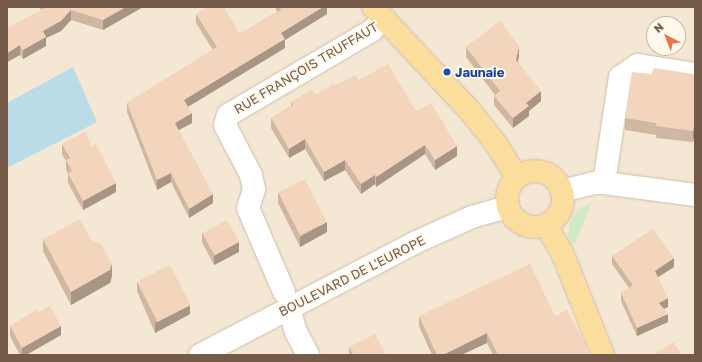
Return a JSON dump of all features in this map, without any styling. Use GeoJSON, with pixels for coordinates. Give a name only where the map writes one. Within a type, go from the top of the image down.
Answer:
{"type":"FeatureCollection","features":[{"type":"Feature","properties":{"kind":"main road"},"geometry":{"type":"LineString","coordinates":[[379,13],[471,112],[496,144],[517,177]]}},
{"type":"Feature","properties":{"kind":"main road"},"geometry":{"type":"LineString","coordinates":[[534,171],[543,172],[558,182],[562,191],[562,207],[553,221],[546,225],[532,226],[519,222],[512,216],[508,208],[508,191],[517,177],[525,173],[534,171]]}},
{"type":"Feature","properties":{"kind":"main road"},"geometry":{"type":"LineString","coordinates":[[546,225],[563,254],[603,355]]}},
{"type":"Feature","properties":{"kind":"street","name":"RUE FRANÇOIS TRUFFAUT"},"geometry":{"type":"LineString","coordinates":[[308,355],[296,332],[287,300],[248,208],[254,189],[251,175],[225,125],[228,115],[371,31],[379,13]]}},
{"type":"Feature","properties":{"kind":"street"},"geometry":{"type":"LineString","coordinates":[[604,184],[620,77],[638,65],[695,74]]}},
{"type":"Feature","properties":{"kind":"street"},"geometry":{"type":"LineString","coordinates":[[562,191],[595,183],[695,196]]}},
{"type":"Feature","properties":{"kind":"street","name":"BOULEVARD DE L'EUROPE"},"geometry":{"type":"LineString","coordinates":[[200,355],[287,300],[472,216],[508,208]]}},
{"type":"Feature","properties":{"kind":"shaded area"},"geometry":{"type":"Polygon","coordinates":[[[7,7],[695,7],[695,355],[7,355],[7,7]]]}},
{"type":"Feature","properties":{"kind":"green space"},"geometry":{"type":"Polygon","coordinates":[[[591,203],[576,242],[572,244],[568,234],[570,222],[578,210],[591,203]]]}},
{"type":"Feature","properties":{"kind":"water"},"geometry":{"type":"Polygon","coordinates":[[[73,67],[97,122],[7,168],[7,103],[73,67]]]}},
{"type":"Feature","properties":{"kind":"building"},"geometry":{"type":"Polygon","coordinates":[[[44,7],[126,7],[103,20],[71,10],[61,21],[43,31],[46,37],[23,50],[20,45],[7,53],[7,28],[45,8],[44,7]]]}},
{"type":"Feature","properties":{"kind":"building"},"geometry":{"type":"Polygon","coordinates":[[[207,7],[224,7],[240,34],[281,10],[280,7],[323,7],[281,33],[285,39],[184,100],[192,113],[175,123],[213,194],[189,209],[171,173],[157,180],[127,103],[217,47],[196,14],[207,7]]]}},
{"type":"Feature","properties":{"kind":"building"},"geometry":{"type":"Polygon","coordinates":[[[500,21],[519,46],[516,60],[541,91],[526,103],[529,106],[513,118],[494,96],[500,91],[466,47],[500,21]]]}},
{"type":"Feature","properties":{"kind":"building"},"geometry":{"type":"Polygon","coordinates":[[[388,64],[416,111],[431,103],[457,146],[435,160],[425,145],[376,177],[375,175],[361,184],[345,160],[324,172],[305,139],[289,149],[271,118],[293,105],[291,102],[312,89],[315,95],[334,84],[335,86],[355,75],[359,80],[388,64]]]}},
{"type":"Feature","properties":{"kind":"building"},"geometry":{"type":"Polygon","coordinates":[[[654,68],[695,74],[695,121],[693,131],[656,126],[656,123],[625,118],[632,72],[651,74],[654,68]]]}},
{"type":"Feature","properties":{"kind":"building"},"geometry":{"type":"Polygon","coordinates":[[[85,132],[92,146],[96,144],[116,183],[83,201],[68,173],[72,171],[66,160],[70,158],[62,144],[85,132]]]}},
{"type":"Feature","properties":{"kind":"building"},"geometry":{"type":"Polygon","coordinates":[[[305,179],[327,222],[300,235],[278,193],[305,179]]]}},
{"type":"Feature","properties":{"kind":"building"},"geometry":{"type":"Polygon","coordinates":[[[80,219],[91,240],[101,244],[112,264],[110,270],[71,292],[43,239],[80,219]]]}},
{"type":"Feature","properties":{"kind":"building"},"geometry":{"type":"Polygon","coordinates":[[[227,220],[239,242],[215,255],[203,234],[227,220]]]}},
{"type":"Feature","properties":{"kind":"building"},"geometry":{"type":"Polygon","coordinates":[[[653,229],[674,258],[655,271],[668,298],[659,303],[668,314],[637,328],[621,293],[633,285],[612,256],[653,229]]]}},
{"type":"Feature","properties":{"kind":"building"},"geometry":{"type":"Polygon","coordinates":[[[530,264],[555,316],[567,310],[584,341],[589,355],[498,355],[487,333],[443,355],[437,355],[419,316],[530,264]]]}},
{"type":"Feature","properties":{"kind":"building"},"geometry":{"type":"Polygon","coordinates":[[[170,265],[190,305],[157,322],[137,282],[170,265]]]}},
{"type":"Feature","properties":{"kind":"building"},"geometry":{"type":"Polygon","coordinates":[[[50,306],[61,326],[22,348],[10,326],[36,310],[38,313],[50,306]]]}},
{"type":"Feature","properties":{"kind":"building"},"geometry":{"type":"Polygon","coordinates":[[[375,334],[386,355],[353,355],[349,347],[375,334]]]}},
{"type":"Feature","properties":{"kind":"building"},"geometry":{"type":"Polygon","coordinates":[[[673,342],[682,355],[654,355],[673,342]]]}},
{"type":"Feature","properties":{"kind":"place","name":"Jaunaie"},"geometry":{"type":"Point","coordinates":[447,72]}}]}
